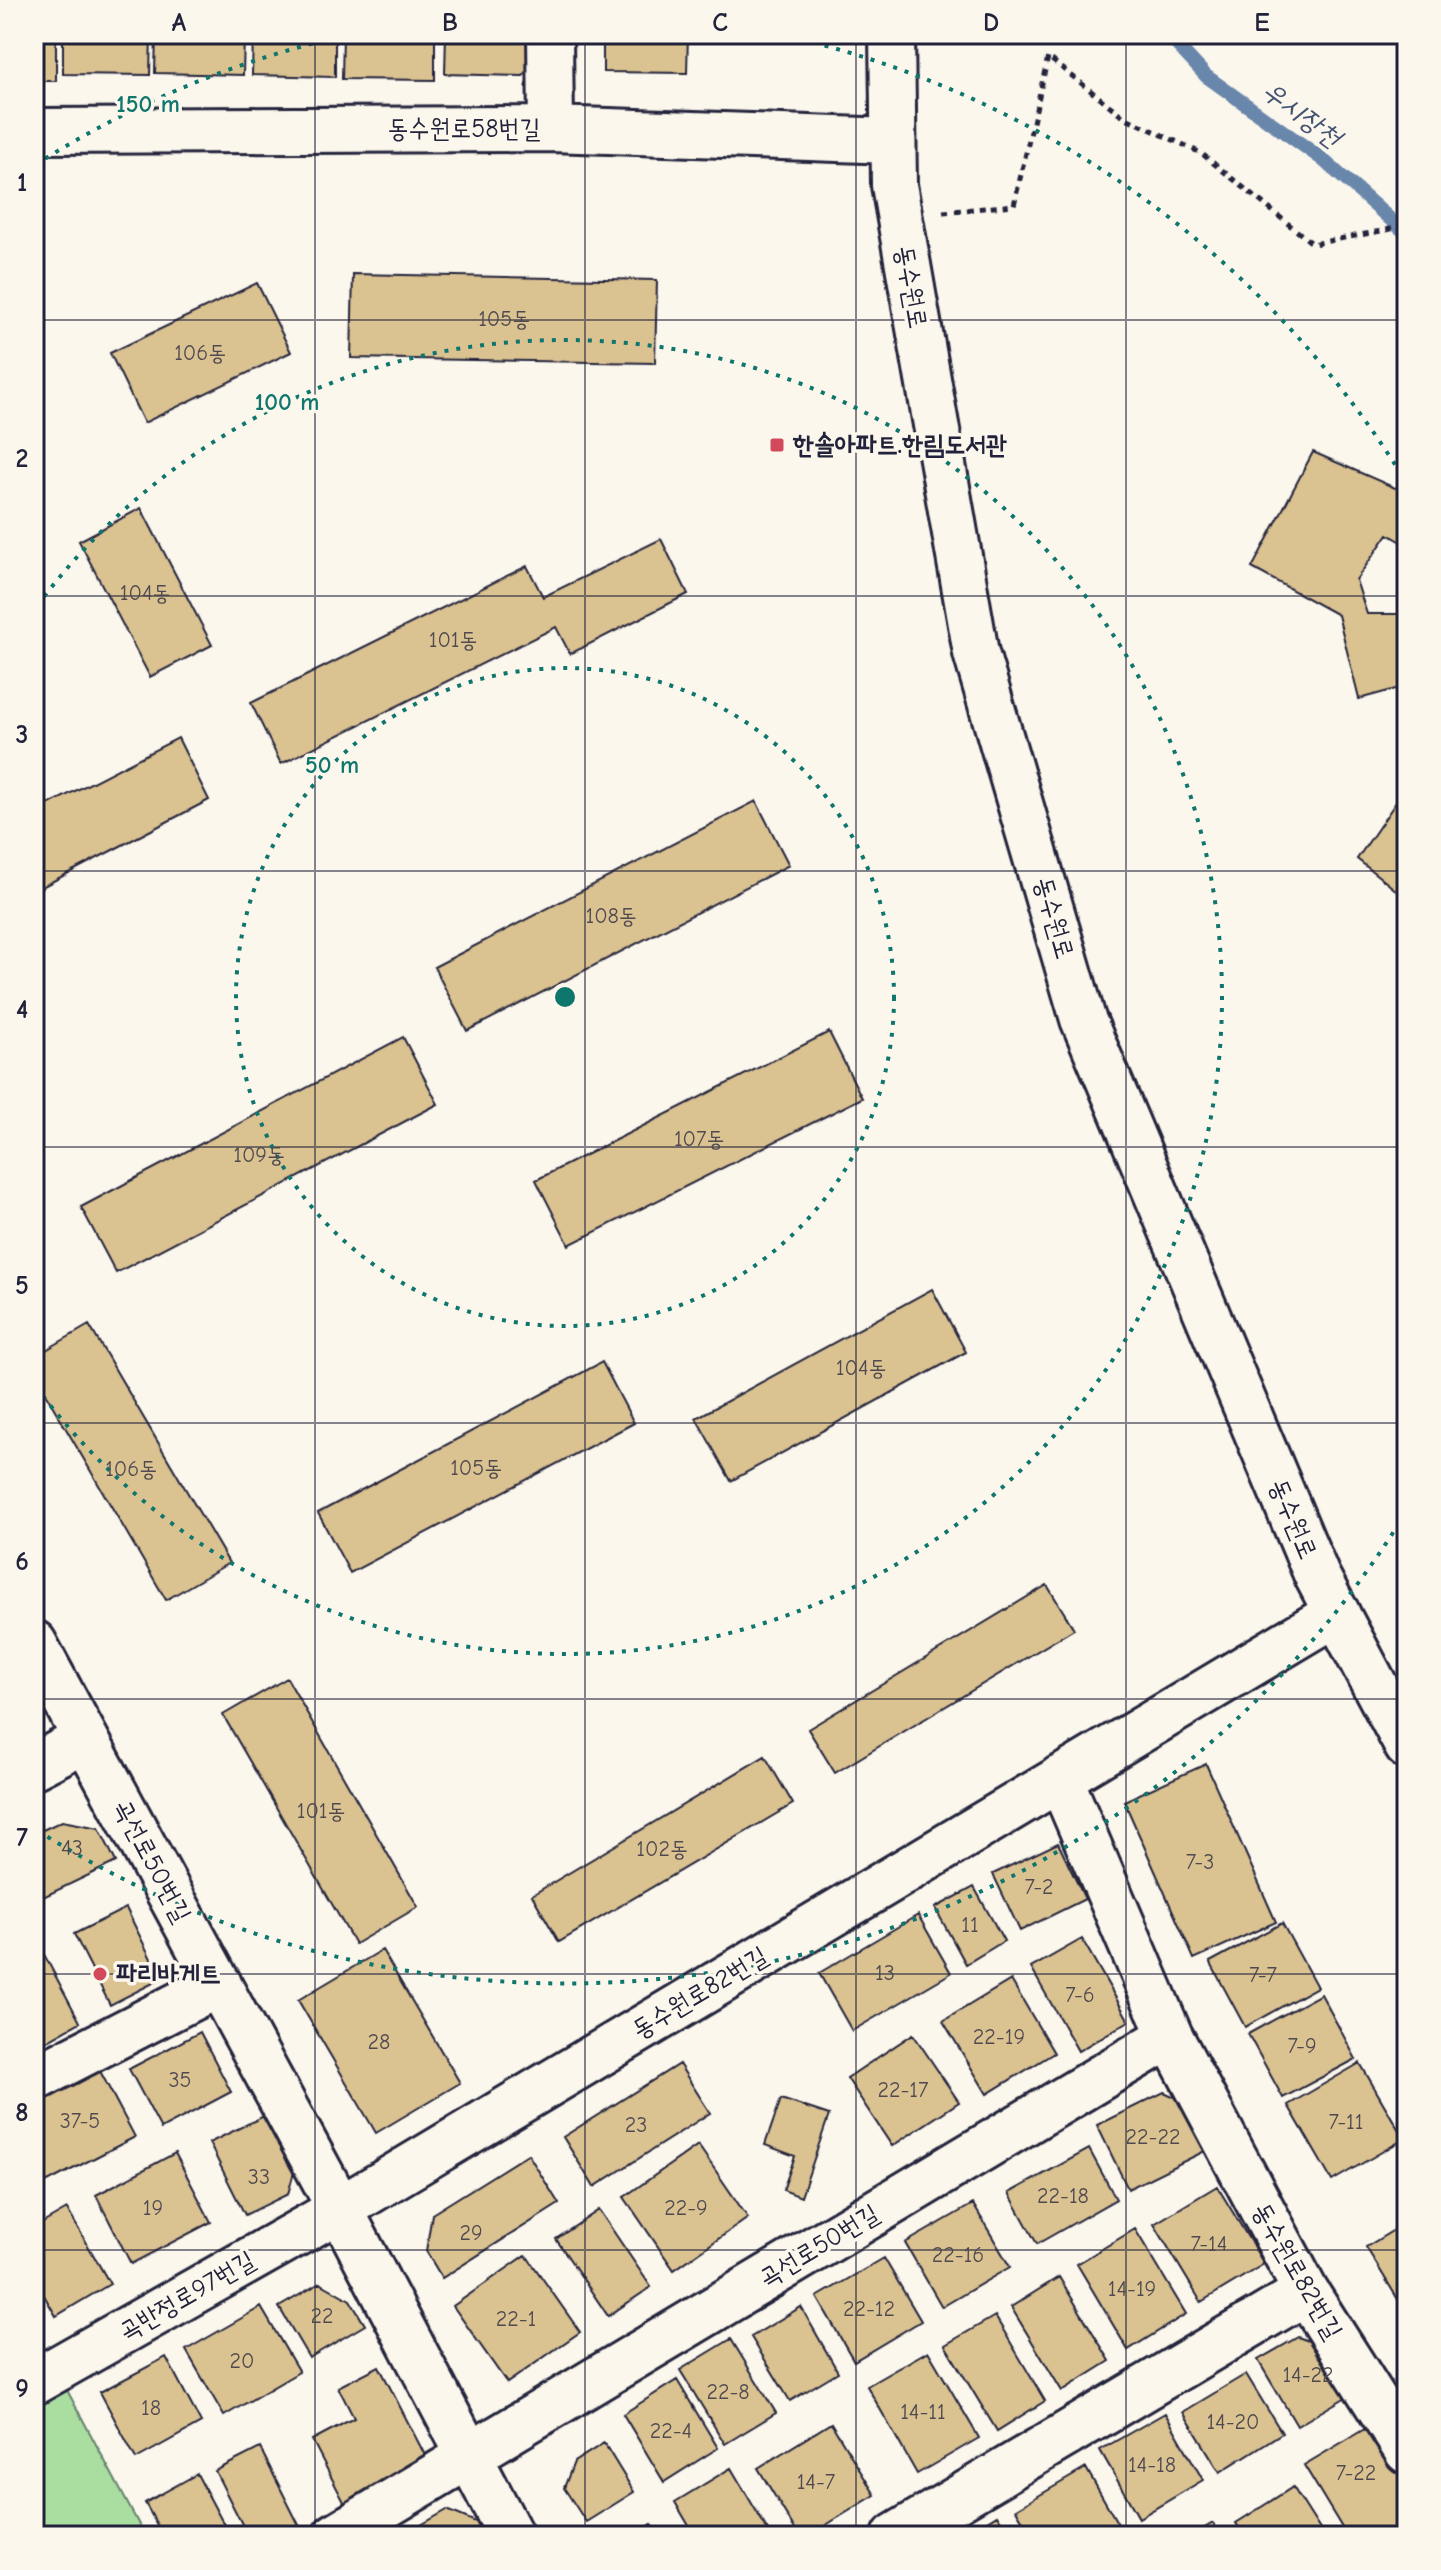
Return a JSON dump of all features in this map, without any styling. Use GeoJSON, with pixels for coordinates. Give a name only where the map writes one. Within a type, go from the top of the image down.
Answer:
{"type":"FeatureCollection","features":[{"type":"Feature","properties":{"kind":"street"},"geometry":{"type":"LineString","coordinates":[[550,34],[551,129]]}},
{"type":"Feature","properties":{"kind":"street","name":"동수원로"},"geometry":{"type":"LineString","coordinates":[[892,34],[894,185],[976,653],[1083,1019],[1317,1576],[1407,1746]]}},
{"type":"Feature","properties":{"kind":"street","name":"동수원로58번길"},"geometry":{"type":"LineString","coordinates":[[34,131],[551,129],[893,141]]}},
{"type":"Feature","properties":{"kind":"street","name":"동수원로82번길"},"geometry":{"type":"LineString","coordinates":[[340,2209],[1337,1613]]}},
{"type":"Feature","properties":{"kind":"street","name":"곡선로50번길"},"geometry":{"type":"LineString","coordinates":[[34,1643],[340,2209],[511,2536]]}},
{"type":"Feature","properties":{"kind":"street"},"geometry":{"type":"LineString","coordinates":[[34,1766],[86,1739]]}},
{"type":"Feature","properties":{"kind":"street","name":"동수원로82번길"},"geometry":{"type":"LineString","coordinates":[[1060,1778],[1170,2036],[1306,2292],[1407,2451]]}},
{"type":"Feature","properties":{"kind":"street"},"geometry":{"type":"LineString","coordinates":[[34,2079],[219,1984]]}},
{"type":"Feature","properties":{"kind":"street","name":"곡선로50번길"},"geometry":{"type":"LineString","coordinates":[[335,2536],[1170,2036]]}},
{"type":"Feature","properties":{"kind":"street","name":"곡반정로97번길"},"geometry":{"type":"LineString","coordinates":[[34,2382],[340,2209]]}},
{"type":"Feature","properties":{"kind":"street"},"geometry":{"type":"LineString","coordinates":[[895,2536],[1306,2292]]}},
{"type":"Feature","properties":{"kind":"path"},"geometry":{"type":"LineString","coordinates":[[899,216],[1014,205],[1048,57],[1124,117],[1201,153],[1313,244],[1407,226]]}},
{"type":"Feature","properties":{"kind":"green space"},"geometry":{"type":"Polygon","coordinates":[[[60,2377],[145,2536],[34,2536],[34,2392],[60,2377]]]}},
{"type":"Feature","properties":{"kind":"building"},"geometry":{"type":"Polygon","coordinates":[[[34,34],[56,34],[56,81],[34,81],[34,34]]]}},
{"type":"Feature","properties":{"kind":"building"},"geometry":{"type":"Polygon","coordinates":[[[63,34],[151,34],[150,75],[63,74],[63,34]]]}},
{"type":"Feature","properties":{"kind":"building"},"geometry":{"type":"Polygon","coordinates":[[[156,34],[244,34],[243,75],[155,73],[156,34]]]}},
{"type":"Feature","properties":{"kind":"building"},"geometry":{"type":"Polygon","coordinates":[[[253,34],[335,34],[335,77],[252,75],[253,34]]]}},
{"type":"Feature","properties":{"kind":"building"},"geometry":{"type":"Polygon","coordinates":[[[343,34],[435,34],[435,80],[342,79],[343,34]]]}},
{"type":"Feature","properties":{"kind":"building"},"geometry":{"type":"Polygon","coordinates":[[[446,34],[542,34],[542,57],[523,76],[445,74],[446,34]]]}},
{"type":"Feature","properties":{"kind":"building"},"geometry":{"type":"Polygon","coordinates":[[[603,34],[688,34],[687,73],[603,72],[603,34]]]}},
{"type":"Feature","properties":{"kind":"building"},"geometry":{"type":"Polygon","coordinates":[[[1402,83],[1407,83],[1407,129],[1402,83]]]}},
{"type":"Feature","properties":{"kind":"building"},"geometry":{"type":"Polygon","coordinates":[[[353,274],[657,280],[655,363],[351,358],[353,274]]]}},
{"type":"Feature","properties":{"kind":"building"},"geometry":{"type":"Polygon","coordinates":[[[257,283],[291,352],[144,423],[110,353],[257,283]]]}},
{"type":"Feature","properties":{"kind":"building"},"geometry":{"type":"Polygon","coordinates":[[[1313,452],[1395,488],[1407,484],[1407,545],[1388,534],[1356,580],[1367,614],[1402,614],[1407,648],[1407,686],[1359,699],[1338,615],[1252,568],[1313,452]]]}},
{"type":"Feature","properties":{"kind":"building"},"geometry":{"type":"Polygon","coordinates":[[[141,508],[212,645],[150,677],[79,541],[141,508]]]}},
{"type":"Feature","properties":{"kind":"building"},"geometry":{"type":"Polygon","coordinates":[[[661,539],[688,594],[570,654],[556,627],[281,764],[251,703],[527,566],[543,597],[661,539]]]}},
{"type":"Feature","properties":{"kind":"building"},"geometry":{"type":"Polygon","coordinates":[[[178,738],[209,800],[34,891],[34,812],[178,738]]]}},
{"type":"Feature","properties":{"kind":"building"},"geometry":{"type":"Polygon","coordinates":[[[1407,786],[1407,899],[1357,859],[1407,786]]]}},
{"type":"Feature","properties":{"kind":"building"},"geometry":{"type":"Polygon","coordinates":[[[756,801],[789,865],[467,1031],[434,967],[756,801]]]}},
{"type":"Feature","properties":{"kind":"building"},"geometry":{"type":"Polygon","coordinates":[[[829,1032],[862,1098],[569,1245],[536,1180],[829,1032]]]}},
{"type":"Feature","properties":{"kind":"building"},"geometry":{"type":"Polygon","coordinates":[[[403,1037],[438,1104],[116,1273],[81,1207],[403,1037]]]}},
{"type":"Feature","properties":{"kind":"building"},"geometry":{"type":"Polygon","coordinates":[[[932,1289],[966,1352],[731,1481],[696,1418],[932,1289]]]}},
{"type":"Feature","properties":{"kind":"building"},"geometry":{"type":"Polygon","coordinates":[[[89,1325],[229,1563],[166,1600],[34,1374],[34,1357],[89,1325]]]}},
{"type":"Feature","properties":{"kind":"building"},"geometry":{"type":"Polygon","coordinates":[[[602,1362],[634,1423],[350,1573],[318,1513],[602,1362]]]}},
{"type":"Feature","properties":{"kind":"building"},"geometry":{"type":"Polygon","coordinates":[[[1047,1585],[1074,1629],[835,1773],[808,1729],[1047,1585]]]}},
{"type":"Feature","properties":{"kind":"building"},"geometry":{"type":"Polygon","coordinates":[[[287,1678],[418,1907],[355,1944],[223,1715],[287,1678]]]}},
{"type":"Feature","properties":{"kind":"building"},"geometry":{"type":"Polygon","coordinates":[[[765,1756],[793,1804],[559,1942],[532,1895],[765,1756]]]}},
{"type":"Feature","properties":{"kind":"building"},"geometry":{"type":"Polygon","coordinates":[[[1206,1764],[1276,1922],[1194,1959],[1124,1801],[1206,1764]]]}},
{"type":"Feature","properties":{"kind":"building"},"geometry":{"type":"Polygon","coordinates":[[[62,1821],[99,1828],[116,1862],[37,1900],[34,1894],[34,1834],[62,1821]]]}},
{"type":"Feature","properties":{"kind":"building"},"geometry":{"type":"Polygon","coordinates":[[[1058,1843],[1085,1899],[1020,1931],[993,1874],[1058,1843]]]}},
{"type":"Feature","properties":{"kind":"building"},"geometry":{"type":"Polygon","coordinates":[[[974,1887],[1004,1941],[966,1964],[935,1908],[974,1887]]]}},
{"type":"Feature","properties":{"kind":"building"},"geometry":{"type":"Polygon","coordinates":[[[126,1908],[161,1979],[110,2005],[74,1934],[126,1908]]]}},
{"type":"Feature","properties":{"kind":"building"},"geometry":{"type":"Polygon","coordinates":[[[918,1915],[951,1973],[852,2031],[819,1973],[918,1915]]]}},
{"type":"Feature","properties":{"kind":"building"},"geometry":{"type":"Polygon","coordinates":[[[1282,1923],[1317,1987],[1245,2027],[1210,1962],[1282,1923]]]}},
{"type":"Feature","properties":{"kind":"building"},"geometry":{"type":"Polygon","coordinates":[[[1082,1939],[1129,2021],[1078,2051],[1031,1968],[1082,1939]]]}},
{"type":"Feature","properties":{"kind":"building"},"geometry":{"type":"Polygon","coordinates":[[[39,1945],[80,2022],[34,2048],[34,1948],[39,1945]]]}},
{"type":"Feature","properties":{"kind":"building"},"geometry":{"type":"Polygon","coordinates":[[[382,1950],[460,2083],[376,2133],[298,2000],[382,1950]]]}},
{"type":"Feature","properties":{"kind":"building"},"geometry":{"type":"Polygon","coordinates":[[[1011,1980],[1054,2053],[987,2094],[943,2021],[1011,1980]]]}},
{"type":"Feature","properties":{"kind":"building"},"geometry":{"type":"Polygon","coordinates":[[[1321,1994],[1356,2059],[1283,2098],[1248,2034],[1321,1994]]]}},
{"type":"Feature","properties":{"kind":"building"},"geometry":{"type":"Polygon","coordinates":[[[200,2032],[231,2092],[161,2129],[129,2069],[200,2032]]]}},
{"type":"Feature","properties":{"kind":"building"},"geometry":{"type":"Polygon","coordinates":[[[913,2034],[959,2102],[892,2146],[847,2078],[913,2034]]]}},
{"type":"Feature","properties":{"kind":"building"},"geometry":{"type":"Polygon","coordinates":[[[1360,2063],[1404,2139],[1332,2181],[1288,2105],[1360,2063]]]}},
{"type":"Feature","properties":{"kind":"building"},"geometry":{"type":"Polygon","coordinates":[[[679,2064],[710,2113],[594,2187],[563,2137],[679,2064]]]}},
{"type":"Feature","properties":{"kind":"building"},"geometry":{"type":"Polygon","coordinates":[[[100,2071],[135,2137],[34,2189],[34,2106],[100,2071]]]}},
{"type":"Feature","properties":{"kind":"building"},"geometry":{"type":"Polygon","coordinates":[[[1164,2092],[1186,2102],[1209,2149],[1128,2189],[1097,2125],[1164,2092]]]}},
{"type":"Feature","properties":{"kind":"building"},"geometry":{"type":"Polygon","coordinates":[[[781,2099],[829,2115],[801,2197],[783,2190],[795,2156],[765,2145],[781,2099]]]}},
{"type":"Feature","properties":{"kind":"building"},"geometry":{"type":"Polygon","coordinates":[[[272,2112],[297,2161],[288,2194],[245,2215],[209,2143],[272,2112]]]}},
{"type":"Feature","properties":{"kind":"building"},"geometry":{"type":"Polygon","coordinates":[[[698,2145],[748,2218],[674,2270],[624,2197],[698,2145]]]}},
{"type":"Feature","properties":{"kind":"building"},"geometry":{"type":"Polygon","coordinates":[[[1089,2149],[1116,2199],[1037,2244],[1009,2193],[1089,2149]]]}},
{"type":"Feature","properties":{"kind":"building"},"geometry":{"type":"Polygon","coordinates":[[[175,2153],[211,2222],[131,2264],[96,2195],[175,2153]]]}},
{"type":"Feature","properties":{"kind":"building"},"geometry":{"type":"Polygon","coordinates":[[[528,2154],[559,2204],[442,2278],[426,2251],[432,2214],[528,2154]]]}},
{"type":"Feature","properties":{"kind":"building"},"geometry":{"type":"Polygon","coordinates":[[[1217,2186],[1264,2264],[1201,2302],[1154,2224],[1217,2186]]]}},
{"type":"Feature","properties":{"kind":"building"},"geometry":{"type":"Polygon","coordinates":[[[973,2204],[1010,2267],[942,2307],[905,2243],[973,2204]]]}},
{"type":"Feature","properties":{"kind":"building"},"geometry":{"type":"Polygon","coordinates":[[[67,2209],[110,2284],[56,2316],[34,2278],[34,2228],[67,2209]]]}},
{"type":"Feature","properties":{"kind":"building"},"geometry":{"type":"Polygon","coordinates":[[[599,2210],[651,2287],[608,2316],[556,2239],[599,2210]]]}},
{"type":"Feature","properties":{"kind":"building"},"geometry":{"type":"Polygon","coordinates":[[[1407,2222],[1407,2296],[1399,2301],[1366,2247],[1407,2222]]]}},
{"type":"Feature","properties":{"kind":"building"},"geometry":{"type":"Polygon","coordinates":[[[1135,2229],[1186,2314],[1128,2350],[1077,2264],[1135,2229]]]}},
{"type":"Feature","properties":{"kind":"building"},"geometry":{"type":"Polygon","coordinates":[[[526,2255],[580,2332],[507,2383],[453,2306],[526,2255]]]}},
{"type":"Feature","properties":{"kind":"building"},"geometry":{"type":"Polygon","coordinates":[[[884,2258],[921,2321],[854,2361],[817,2297],[884,2258]]]}},
{"type":"Feature","properties":{"kind":"building"},"geometry":{"type":"Polygon","coordinates":[[[1059,2277],[1110,2361],[1062,2391],[1011,2307],[1059,2277]]]}},
{"type":"Feature","properties":{"kind":"building"},"geometry":{"type":"Polygon","coordinates":[[[320,2283],[350,2300],[365,2325],[309,2358],[279,2307],[320,2283]]]}},
{"type":"Feature","properties":{"kind":"building"},"geometry":{"type":"Polygon","coordinates":[[[261,2307],[299,2372],[224,2416],[186,2350],[261,2307]]]}},
{"type":"Feature","properties":{"kind":"building"},"geometry":{"type":"Polygon","coordinates":[[[801,2307],[838,2372],[790,2401],[751,2337],[801,2307]]]}},
{"type":"Feature","properties":{"kind":"building"},"geometry":{"type":"Polygon","coordinates":[[[995,2316],[1045,2401],[997,2431],[945,2345],[995,2316]]]}},
{"type":"Feature","properties":{"kind":"building"},"geometry":{"type":"Polygon","coordinates":[[[34,2327],[42,2341],[34,2345],[34,2327]]]}},
{"type":"Feature","properties":{"kind":"building"},"geometry":{"type":"Polygon","coordinates":[[[1298,2337],[1335,2351],[1358,2390],[1297,2426],[1258,2360],[1298,2337]]]}},
{"type":"Feature","properties":{"kind":"building"},"geometry":{"type":"Polygon","coordinates":[[[731,2339],[776,2413],[725,2444],[680,2370],[731,2339]]]}},
{"type":"Feature","properties":{"kind":"building"},"geometry":{"type":"Polygon","coordinates":[[[928,2351],[979,2438],[917,2474],[867,2386],[928,2351]]]}},
{"type":"Feature","properties":{"kind":"building"},"geometry":{"type":"Polygon","coordinates":[[[166,2357],[201,2423],[136,2459],[100,2392],[166,2357]]]}},
{"type":"Feature","properties":{"kind":"building"},"geometry":{"type":"Polygon","coordinates":[[[379,2366],[429,2463],[346,2506],[312,2440],[354,2418],[338,2387],[379,2366]]]}},
{"type":"Feature","properties":{"kind":"building"},"geometry":{"type":"Polygon","coordinates":[[[1246,2374],[1282,2433],[1220,2472],[1183,2412],[1246,2374]]]}},
{"type":"Feature","properties":{"kind":"building"},"geometry":{"type":"Polygon","coordinates":[[[677,2380],[718,2448],[664,2482],[623,2414],[677,2380]]]}},
{"type":"Feature","properties":{"kind":"building"},"geometry":{"type":"Polygon","coordinates":[[[1165,2413],[1203,2480],[1139,2518],[1100,2450],[1165,2413]]]}},
{"type":"Feature","properties":{"kind":"building"},"geometry":{"type":"Polygon","coordinates":[[[831,2423],[875,2495],[808,2536],[799,2536],[758,2468],[831,2423]]]}},
{"type":"Feature","properties":{"kind":"building"},"geometry":{"type":"Polygon","coordinates":[[[1373,2424],[1407,2481],[1407,2527],[1392,2536],[1347,2536],[1304,2465],[1373,2424]]]}},
{"type":"Feature","properties":{"kind":"building"},"geometry":{"type":"Polygon","coordinates":[[[604,2443],[634,2492],[586,2522],[564,2488],[574,2462],[604,2443]]]}},
{"type":"Feature","properties":{"kind":"building"},"geometry":{"type":"Polygon","coordinates":[[[260,2448],[301,2529],[287,2536],[248,2536],[215,2471],[260,2448]]]}},
{"type":"Feature","properties":{"kind":"building"},"geometry":{"type":"Polygon","coordinates":[[[731,2468],[771,2536],[695,2536],[675,2502],[731,2468]]]}},
{"type":"Feature","properties":{"kind":"building"},"geometry":{"type":"Polygon","coordinates":[[[1086,2468],[1119,2526],[1103,2536],[1032,2536],[1016,2509],[1086,2468]]]}},
{"type":"Feature","properties":{"kind":"building"},"geometry":{"type":"Polygon","coordinates":[[[197,2474],[230,2536],[163,2536],[145,2503],[197,2474]]]}},
{"type":"Feature","properties":{"kind":"building"},"geometry":{"type":"Polygon","coordinates":[[[1293,2487],[1324,2536],[1244,2536],[1236,2523],[1293,2487]]]}},
{"type":"Feature","properties":{"kind":"building"},"geometry":{"type":"Polygon","coordinates":[[[447,2510],[476,2522],[484,2536],[402,2536],[447,2510]]]}},
{"type":"Feature","properties":{"kind":"building"},"geometry":{"type":"Polygon","coordinates":[[[997,2515],[1010,2536],[963,2536],[997,2515]]]}},
{"type":"Feature","properties":{"kind":"building"},"geometry":{"type":"Polygon","coordinates":[[[1213,2523],[1221,2536],[1191,2536],[1213,2523]]]}},
{"type":"Feature","properties":{"kind":"building"},"geometry":{"type":"Polygon","coordinates":[[[652,2524],[659,2536],[632,2536],[652,2524]]]}},
{"type":"Feature","properties":{"kind":"waterway","name":"우시장천"},"geometry":{"type":"LineString","coordinates":[[1167,34],[1206,76],[1322,159],[1407,234]]}},
{"type":"Feature","properties":{"kind":"place","name":"한솔아파트.한림도서관"},"geometry":{"type":"Point","coordinates":[777,445]}},
{"type":"Feature","properties":{"kind":"place","name":"파리바게트"},"geometry":{"type":"Point","coordinates":[100,1974]}}]}
